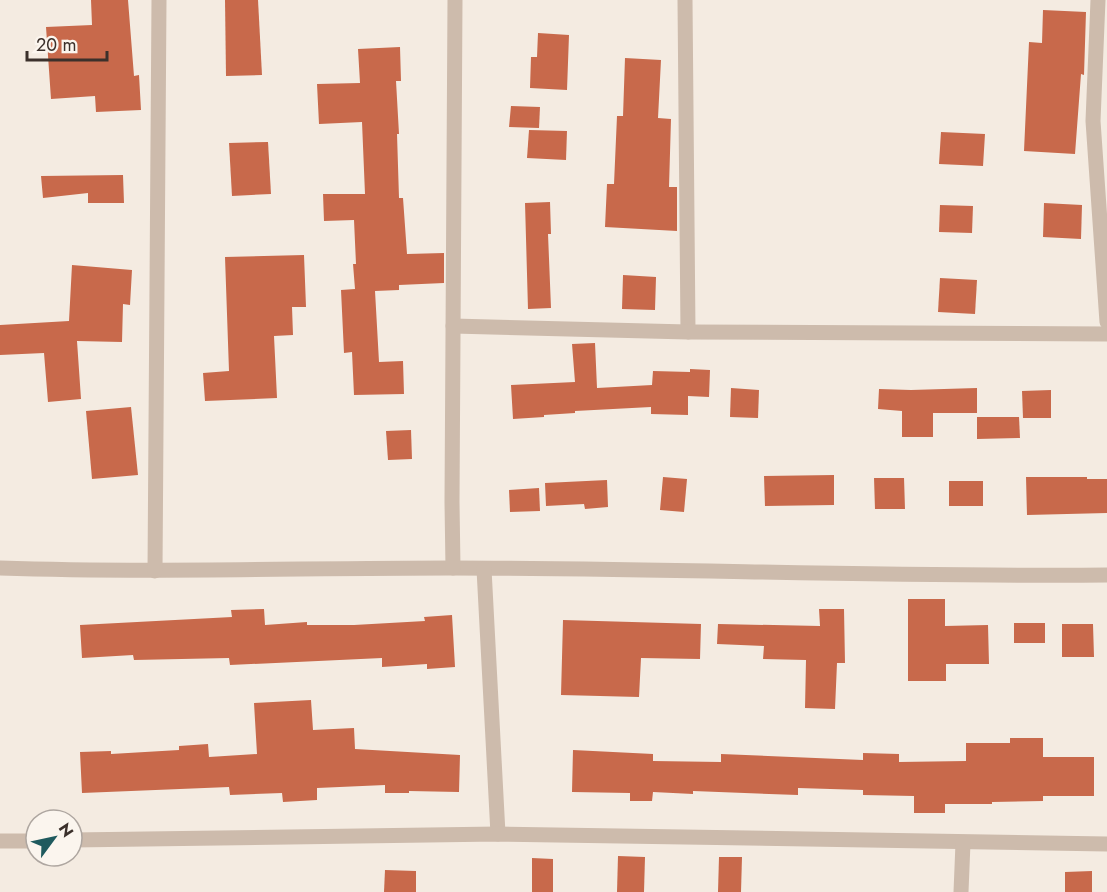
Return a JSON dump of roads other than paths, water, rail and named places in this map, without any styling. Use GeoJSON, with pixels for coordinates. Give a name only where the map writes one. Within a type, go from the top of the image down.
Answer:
{"type":"FeatureCollection","features":[{"type":"Feature","properties":{"kind":"street"},"geometry":{"type":"LineString","coordinates":[[155,571],[159,0]]}},
{"type":"Feature","properties":{"kind":"street"},"geometry":{"type":"LineString","coordinates":[[453,568],[455,0]]}},
{"type":"Feature","properties":{"kind":"street"},"geometry":{"type":"LineString","coordinates":[[685,0],[688,332]]}},
{"type":"Feature","properties":{"kind":"street"},"geometry":{"type":"LineString","coordinates":[[1098,0],[1093,121],[1107,322]]}},
{"type":"Feature","properties":{"kind":"street"},"geometry":{"type":"LineString","coordinates":[[453,326],[688,332],[1107,334]]}},
{"type":"Feature","properties":{"kind":"street"},"geometry":{"type":"LineString","coordinates":[[0,568],[155,571],[453,568],[970,576],[1107,575]]}},
{"type":"Feature","properties":{"kind":"street"},"geometry":{"type":"LineString","coordinates":[[484,569],[498,834]]}},
{"type":"Feature","properties":{"kind":"street"},"geometry":{"type":"LineString","coordinates":[[84,840],[498,834],[1107,844]]}},
{"type":"Feature","properties":{"kind":"street"},"geometry":{"type":"LineString","coordinates":[[0,841],[24,841]]}},
{"type":"Feature","properties":{"kind":"street"},"geometry":{"type":"LineString","coordinates":[[961,892],[963,843]]}}]}
